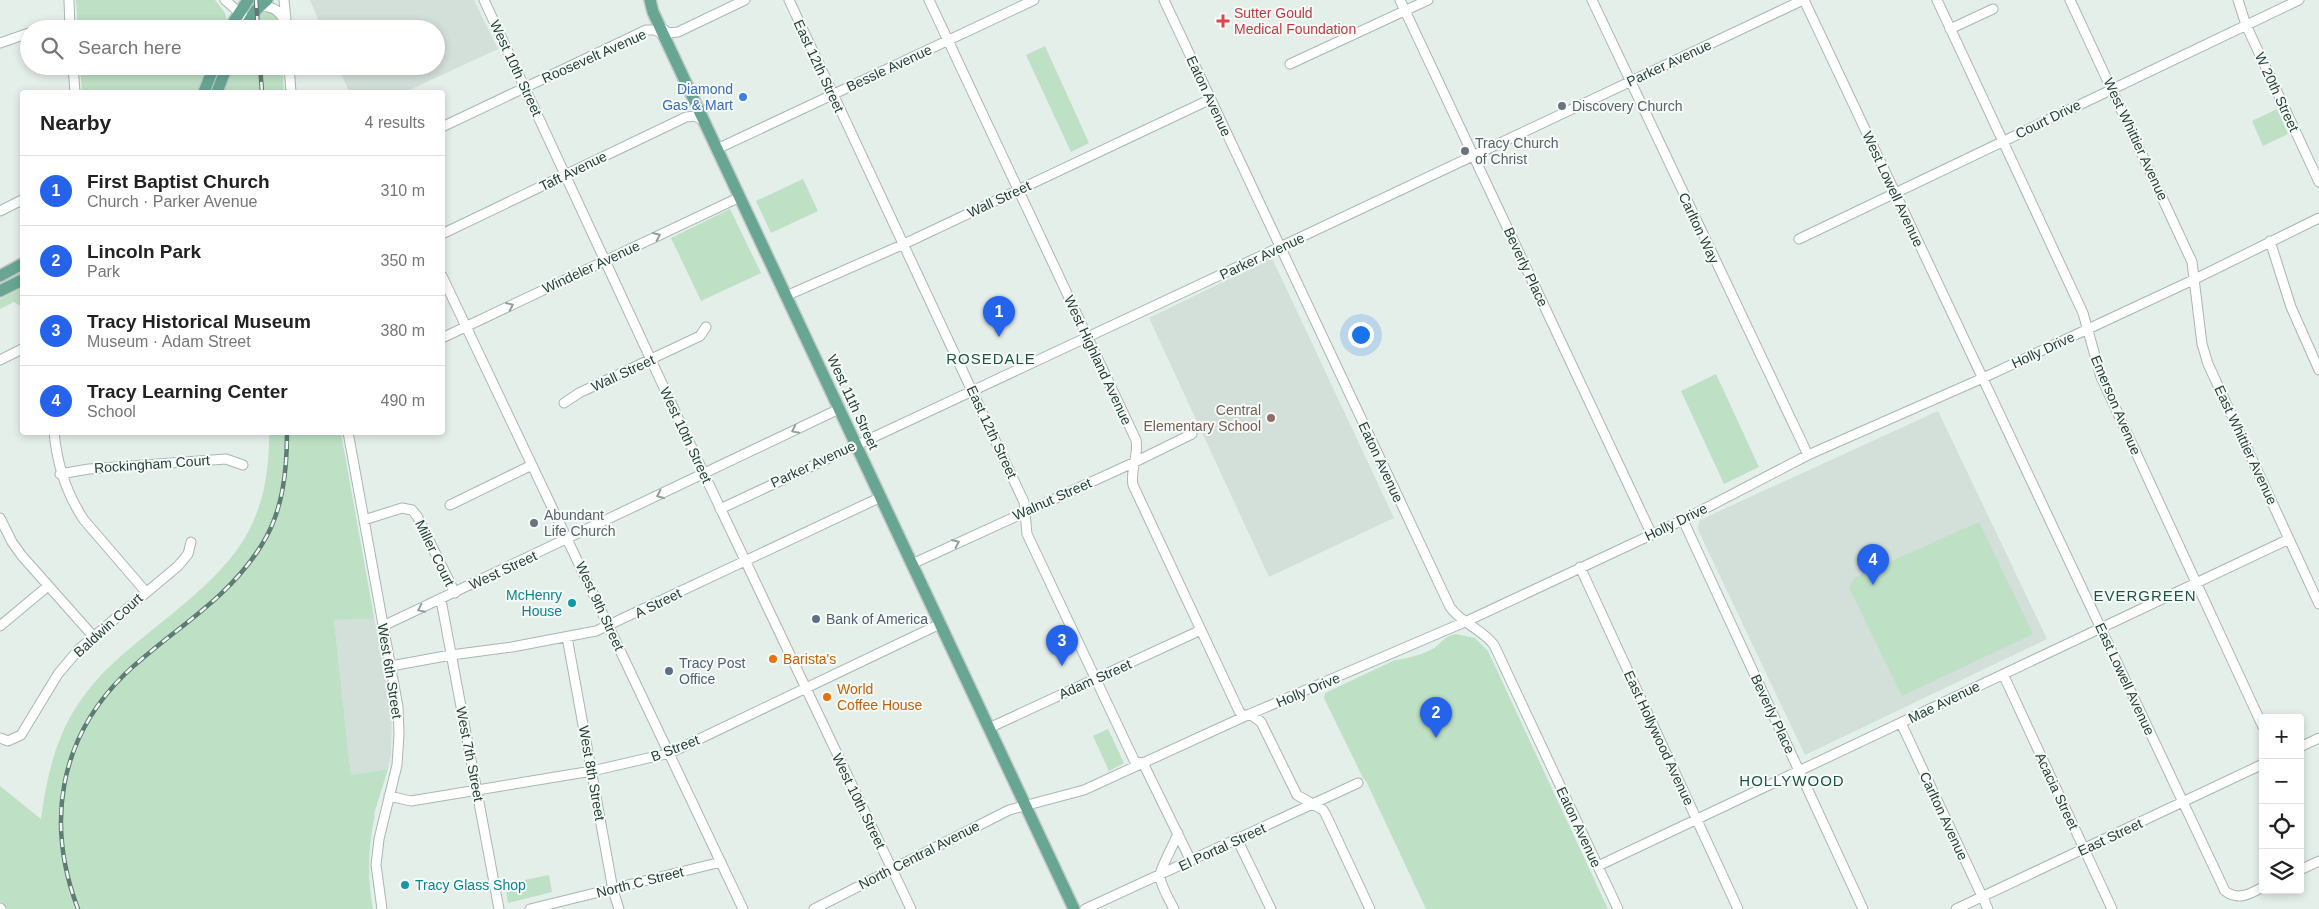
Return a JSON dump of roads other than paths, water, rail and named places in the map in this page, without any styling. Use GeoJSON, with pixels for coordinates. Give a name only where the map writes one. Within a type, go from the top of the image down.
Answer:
{"type":"FeatureCollection","features":[{"type":"Feature","properties":{"kind":"main road"},"geometry":{"type":"LineString","coordinates":[[234,20],[248,0]]}},
{"type":"Feature","properties":{"kind":"main road","name":"West 11th Street"},"geometry":{"type":"LineString","coordinates":[[644,0],[653,12]]}},
{"type":"Feature","properties":{"kind":"main road","name":"West 11th Street"},"geometry":{"type":"LineString","coordinates":[[650,0],[653,12],[1074,909]]}},
{"type":"Feature","properties":{"kind":"main road"},"geometry":{"type":"LineString","coordinates":[[249,20],[264,3]]}},
{"type":"Feature","properties":{"kind":"main road"},"geometry":{"type":"LineString","coordinates":[[205,90],[211,75]]}},
{"type":"Feature","properties":{"kind":"main road"},"geometry":{"type":"LineString","coordinates":[[218,90],[224,75]]}},
{"type":"Feature","properties":{"kind":"main road"},"geometry":{"type":"LineString","coordinates":[[0,276],[20,265]]}},
{"type":"Feature","properties":{"kind":"main road"},"geometry":{"type":"LineString","coordinates":[[0,292],[20,281]]}},
{"type":"Feature","properties":{"kind":"street"},"geometry":{"type":"LineString","coordinates":[[69,0],[70,20]]}},
{"type":"Feature","properties":{"kind":"street"},"geometry":{"type":"LineString","coordinates":[[225,0],[243,20]]}},
{"type":"Feature","properties":{"kind":"street"},"geometry":{"type":"LineString","coordinates":[[284,0],[286,20]]}},
{"type":"Feature","properties":{"kind":"street","name":"West 10th Street"},"geometry":{"type":"LineString","coordinates":[[484,0],[745,562],[911,909]]}},
{"type":"Feature","properties":{"kind":"street","name":"Roosevelt Avenue"},"geometry":{"type":"LineString","coordinates":[[445,126],[646,30],[669,33],[678,32],[745,0]]}},
{"type":"Feature","properties":{"kind":"street","name":"East 12th Street"},"geometry":{"type":"LineString","coordinates":[[789,0],[1024,502],[1027,534],[1135,762],[1143,763],[1191,861]]}},
{"type":"Feature","properties":{"kind":"street","name":"West Highland Avenue"},"geometry":{"type":"LineString","coordinates":[[929,0],[1136,440],[1138,450],[1132,477],[1134,485],[1239,711],[1243,716],[1250,714]]}},
{"type":"Feature","properties":{"kind":"street","name":"Bessle Avenue"},"geometry":{"type":"LineString","coordinates":[[717,149],[1034,0]]}},
{"type":"Feature","properties":{"kind":"street","name":"Eaton Avenue"},"geometry":{"type":"LineString","coordinates":[[1164,0],[1450,607],[1455,614],[1488,637],[1494,645],[1618,909]]}},
{"type":"Feature","properties":{"kind":"street","name":"Beverly Place"},"geometry":{"type":"LineString","coordinates":[[1400,0],[1652,535]]}},
{"type":"Feature","properties":{"kind":"street"},"geometry":{"type":"LineString","coordinates":[[1290,64],[1428,0]]}},
{"type":"Feature","properties":{"kind":"street","name":"Carlton Way"},"geometry":{"type":"LineString","coordinates":[[1592,0],[1808,455]]}},
{"type":"Feature","properties":{"kind":"street","name":"Parker Avenue"},"geometry":{"type":"LineString","coordinates":[[720,508],[1804,0]]}},
{"type":"Feature","properties":{"kind":"street","name":"West Lowell Avenue"},"geometry":{"type":"LineString","coordinates":[[1804,0],[1983,378]]}},
{"type":"Feature","properties":{"kind":"street","name":"Emerson Avenue"},"geometry":{"type":"LineString","coordinates":[[1937,0],[2083,313],[2101,377],[2259,718]]}},
{"type":"Feature","properties":{"kind":"street","name":"West Whittier Avenue"},"geometry":{"type":"LineString","coordinates":[[2070,0],[2192,262],[2194,280]]}},
{"type":"Feature","properties":{"kind":"street","name":"W 20th Street"},"geometry":{"type":"LineString","coordinates":[[2238,0],[2246,25],[2319,182]]}},
{"type":"Feature","properties":{"kind":"street","name":"Court Drive"},"geometry":{"type":"LineString","coordinates":[[1799,239],[2298,0]]}},
{"type":"Feature","properties":{"kind":"street"},"geometry":{"type":"LineString","coordinates":[[264,3],[278,10],[283,20]]}},
{"type":"Feature","properties":{"kind":"street"},"geometry":{"type":"LineString","coordinates":[[1950,29],[1993,9]]}},
{"type":"Feature","properties":{"kind":"street"},"geometry":{"type":"LineString","coordinates":[[0,43],[20,36]]}},
{"type":"Feature","properties":{"kind":"street"},"geometry":{"type":"LineString","coordinates":[[74,75],[75,90]]}},
{"type":"Feature","properties":{"kind":"street"},"geometry":{"type":"LineString","coordinates":[[290,75],[291,90]]}},
{"type":"Feature","properties":{"kind":"street","name":"Wall Street"},"geometry":{"type":"LineString","coordinates":[[786,296],[904,244],[1211,99]]}},
{"type":"Feature","properties":{"kind":"street","name":"Taft Avenue"},"geometry":{"type":"LineString","coordinates":[[445,233],[686,117],[694,116],[704,121]]}},
{"type":"Feature","properties":{"kind":"street","name":"Windeler Avenue"},"geometry":{"type":"LineString","coordinates":[[445,337],[740,197]]}},
{"type":"Feature","properties":{"kind":"street"},"geometry":{"type":"LineString","coordinates":[[0,211],[20,201]]}},
{"type":"Feature","properties":{"kind":"street","name":"Holly Drive"},"geometry":{"type":"LineString","coordinates":[[1025,805],[1084,790],[1250,714],[1467,621],[1683,520],[1808,455],[2087,330],[2319,218]]}},
{"type":"Feature","properties":{"kind":"street"},"geometry":{"type":"LineString","coordinates":[[2270,241],[2291,307],[2319,370]]}},
{"type":"Feature","properties":{"kind":"street","name":"East Whittier Avenue"},"geometry":{"type":"LineString","coordinates":[[2194,280],[2202,344],[2208,364],[2319,604]]}},
{"type":"Feature","properties":{"kind":"street","name":"West 9th Street"},"geometry":{"type":"LineString","coordinates":[[445,282],[743,909]]}},
{"type":"Feature","properties":{"kind":"street","name":"Wall Street"},"geometry":{"type":"LineString","coordinates":[[564,403],[579,393],[700,336],[706,327]]}},
{"type":"Feature","properties":{"kind":"street"},"geometry":{"type":"LineString","coordinates":[[0,360],[20,350]]}},
{"type":"Feature","properties":{"kind":"street","name":"East Lowell Avenue"},"geometry":{"type":"LineString","coordinates":[[1983,378],[2225,891],[2232,896],[2248,894],[2259,889]]}},
{"type":"Feature","properties":{"kind":"street","name":"West Street"},"geometry":{"type":"LineString","coordinates":[[384,626],[839,409]]}},
{"type":"Feature","properties":{"kind":"street","name":"Walnut Street"},"geometry":{"type":"LineString","coordinates":[[912,564],[1192,434]]}},
{"type":"Feature","properties":{"kind":"street"},"geometry":{"type":"LineString","coordinates":[[54,435],[60,474],[76,507],[84,520],[146,592]]}},
{"type":"Feature","properties":{"kind":"street","name":"West 6th Street"},"geometry":{"type":"LineString","coordinates":[[349,435],[398,707],[397,765],[379,839],[376,865],[382,909]]}},
{"type":"Feature","properties":{"kind":"street","name":"Rockingham Court"},"geometry":{"type":"LineString","coordinates":[[60,474],[89,469],[226,459],[243,465]]}},
{"type":"Feature","properties":{"kind":"street"},"geometry":{"type":"LineString","coordinates":[[450,505],[532,465]]}},
{"type":"Feature","properties":{"kind":"street","name":"A Street"},"geometry":{"type":"LineString","coordinates":[[391,666],[567,637],[609,626],[880,496]]}},
{"type":"Feature","properties":{"kind":"street","name":"Miller Court"},"geometry":{"type":"LineString","coordinates":[[364,520],[402,508],[412,510],[417,516],[454,593]]}},
{"type":"Feature","properties":{"kind":"street"},"geometry":{"type":"LineString","coordinates":[[0,518],[3,531],[22,556],[93,636]]}},
{"type":"Feature","properties":{"kind":"street","name":"Beverly Place"},"geometry":{"type":"LineString","coordinates":[[1683,520],[1863,909]]}},
{"type":"Feature","properties":{"kind":"street","name":"Mae Avenue"},"geometry":{"type":"LineString","coordinates":[[1598,866],[2289,539]]}},
{"type":"Feature","properties":{"kind":"street","name":"Baldwin Court"},"geometry":{"type":"LineString","coordinates":[[0,738],[8,741],[14,740],[21,735],[58,674],[93,636],[178,566],[188,554],[191,542]]}},
{"type":"Feature","properties":{"kind":"street","name":"East Hollywood Avenue"},"geometry":{"type":"LineString","coordinates":[[1580,567],[1738,909]]}},
{"type":"Feature","properties":{"kind":"street"},"geometry":{"type":"LineString","coordinates":[[0,626],[48,586]]}},
{"type":"Feature","properties":{"kind":"street","name":"West 7th Street"},"geometry":{"type":"LineString","coordinates":[[441,600],[499,909]]}},
{"type":"Feature","properties":{"kind":"street","name":"B Street"},"geometry":{"type":"LineString","coordinates":[[389,796],[411,801],[592,771],[670,753],[940,624]]}},
{"type":"Feature","properties":{"kind":"street","name":"Adam Street"},"geometry":{"type":"LineString","coordinates":[[989,728],[1201,630]]}},
{"type":"Feature","properties":{"kind":"street","name":"West 8th Street"},"geometry":{"type":"LineString","coordinates":[[567,637],[613,890],[619,909]]}},
{"type":"Feature","properties":{"kind":"street","name":"Acacia Street"},"geometry":{"type":"LineString","coordinates":[[2003,674],[2112,909]]}},
{"type":"Feature","properties":{"kind":"street"},"geometry":{"type":"LineString","coordinates":[[1250,714],[1264,726],[1297,795],[1323,810],[1370,909]]}},
{"type":"Feature","properties":{"kind":"street","name":"Carlton Avenue"},"geometry":{"type":"LineString","coordinates":[[1901,723],[1988,909]]}},
{"type":"Feature","properties":{"kind":"street"},"geometry":{"type":"LineString","coordinates":[[2304,744],[2319,738]]}},
{"type":"Feature","properties":{"kind":"street","name":"East Street"},"geometry":{"type":"LineString","coordinates":[[1956,909],[2259,766]]}},
{"type":"Feature","properties":{"kind":"street","name":"El Portal Street"},"geometry":{"type":"LineString","coordinates":[[1085,909],[1358,783]]}},
{"type":"Feature","properties":{"kind":"street","name":"North Central Avenue"},"geometry":{"type":"LineString","coordinates":[[814,909],[891,868],[1009,810],[1025,805]]}},
{"type":"Feature","properties":{"kind":"street"},"geometry":{"type":"LineString","coordinates":[[1174,909],[1160,876],[1161,869],[1171,853],[1178,833]]}},
{"type":"Feature","properties":{"kind":"street"},"geometry":{"type":"LineString","coordinates":[[1237,839],[1271,909]]}},
{"type":"Feature","properties":{"kind":"street"},"geometry":{"type":"LineString","coordinates":[[2304,868],[2319,861]]}},
{"type":"Feature","properties":{"kind":"street","name":"North C Street"},"geometry":{"type":"LineString","coordinates":[[530,909],[721,862]]}},
{"type":"Feature","properties":{"kind":"railway"},"geometry":{"type":"LineString","coordinates":[[256,0],[257,20]]}},
{"type":"Feature","properties":{"kind":"railway"},"geometry":{"type":"LineString","coordinates":[[261,75],[262,90]]}},
{"type":"Feature","properties":{"kind":"railway"},"geometry":{"type":"LineString","coordinates":[[78,909],[68,877],[62,846],[61,815],[64,785],[72,755],[84,727],[102,700],[124,675],[197,615],[231,584],[261,546],[279,505],[285,476],[287,435]]}},
{"type":"Feature","properties":{"kind":"place","name":"Sutter Gould Medical Foundation"},"geometry":{"type":"Point","coordinates":[1223,21]}},
{"type":"Feature","properties":{"kind":"place","name":"Diamond Gas & Mart"},"geometry":{"type":"Point","coordinates":[743,97]}},
{"type":"Feature","properties":{"kind":"place","name":"Discovery Church"},"geometry":{"type":"Point","coordinates":[1562,106]}},
{"type":"Feature","properties":{"kind":"place","name":"Tracy Church of Christ"},"geometry":{"type":"Point","coordinates":[1465,151]}},
{"type":"Feature","properties":{"kind":"place","name":"First Baptist Church"},"geometry":{"type":"Point","coordinates":[999,337]}},
{"type":"Feature","properties":{"kind":"place","name":"Central Elementary School"},"geometry":{"type":"Point","coordinates":[1271,418]}},
{"type":"Feature","properties":{"kind":"place","name":"Abundant Life Church"},"geometry":{"type":"Point","coordinates":[534,523]}},
{"type":"Feature","properties":{"kind":"place","name":"Tracy Learning Center"},"geometry":{"type":"Point","coordinates":[1873,585]}},
{"type":"Feature","properties":{"kind":"place","name":"McHenry House"},"geometry":{"type":"Point","coordinates":[572,603]}},
{"type":"Feature","properties":{"kind":"place","name":"Bank of America"},"geometry":{"type":"Point","coordinates":[816,619]}},
{"type":"Feature","properties":{"kind":"place","name":"Barista's"},"geometry":{"type":"Point","coordinates":[773,659]}},
{"type":"Feature","properties":{"kind":"place","name":"Tracy Historical Museum"},"geometry":{"type":"Point","coordinates":[1062,666]}},
{"type":"Feature","properties":{"kind":"place","name":"Tracy Post Office"},"geometry":{"type":"Point","coordinates":[669,671]}},
{"type":"Feature","properties":{"kind":"place","name":"World Coffee House"},"geometry":{"type":"Point","coordinates":[827,697]}},
{"type":"Feature","properties":{"kind":"place","name":"Lincoln Park"},"geometry":{"type":"Point","coordinates":[1436,738]}},
{"type":"Feature","properties":{"kind":"place","name":"Tracy Glass Shop"},"geometry":{"type":"Point","coordinates":[405,885]}},
{"type":"Feature","properties":{"kind":"district","name":"ROSEDALE"},"geometry":{"type":"Point","coordinates":[991,359]}},
{"type":"Feature","properties":{"kind":"district","name":"EVERGREEN"},"geometry":{"type":"Point","coordinates":[2145,596]}},
{"type":"Feature","properties":{"kind":"district","name":"HOLLYWOOD"},"geometry":{"type":"Point","coordinates":[1792,781]}}]}
